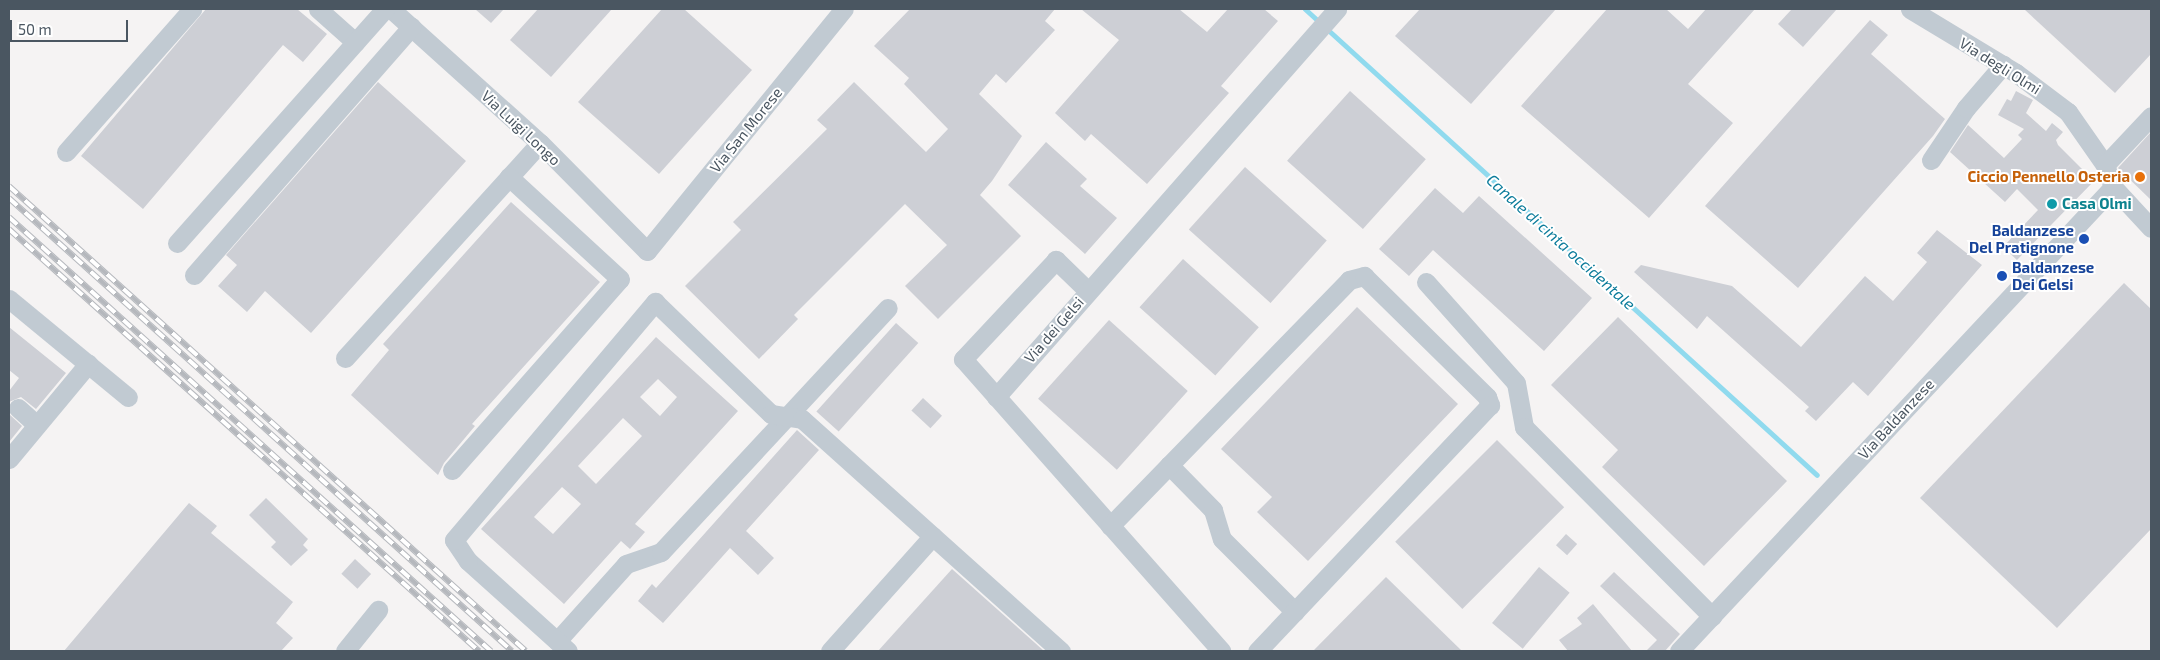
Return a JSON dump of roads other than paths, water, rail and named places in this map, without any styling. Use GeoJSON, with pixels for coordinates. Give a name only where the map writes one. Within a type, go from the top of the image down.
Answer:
{"type":"FeatureCollection","features":[{"type":"Feature","properties":{"kind":"street"},"geometry":{"type":"LineString","coordinates":[[66,152],[192,9]]}},
{"type":"Feature","properties":{"kind":"street"},"geometry":{"type":"LineString","coordinates":[[318,9],[355,42]]}},
{"type":"Feature","properties":{"kind":"street"},"geometry":{"type":"LineString","coordinates":[[177,243],[385,9]]}},
{"type":"Feature","properties":{"kind":"street","name":"Via Luigi Longo"},"geometry":{"type":"LineString","coordinates":[[392,9],[540,143],[647,251]]}},
{"type":"Feature","properties":{"kind":"street","name":"Via San Morese"},"geometry":{"type":"LineString","coordinates":[[647,251],[844,9]]}},
{"type":"Feature","properties":{"kind":"street","name":"Via dei Gelsi"},"geometry":{"type":"LineString","coordinates":[[996,396],[1337,9]]}},
{"type":"Feature","properties":{"kind":"street","name":"Via degli Olmi"},"geometry":{"type":"LineString","coordinates":[[1910,9],[2003,65],[2068,112],[2105,165],[2113,187],[2151,228]]}},
{"type":"Feature","properties":{"kind":"street"},"geometry":{"type":"LineString","coordinates":[[194,275],[411,27]]}},
{"type":"Feature","properties":{"kind":"street"},"geometry":{"type":"LineString","coordinates":[[1931,160],[1971,102],[2003,65]]}},
{"type":"Feature","properties":{"kind":"street"},"geometry":{"type":"LineString","coordinates":[[2105,165],[2151,116]]}},
{"type":"Feature","properties":{"kind":"street"},"geometry":{"type":"LineString","coordinates":[[345,358],[540,143]]}},
{"type":"Feature","properties":{"kind":"street"},"geometry":{"type":"LineString","coordinates":[[452,470],[620,279],[509,177]]}},
{"type":"Feature","properties":{"kind":"street","name":"Via Baldanzese"},"geometry":{"type":"LineString","coordinates":[[1679,651],[2113,187]]}},
{"type":"Feature","properties":{"kind":"street"},"geometry":{"type":"LineString","coordinates":[[1088,291],[1056,260],[964,360],[1221,651]]}},
{"type":"Feature","properties":{"kind":"street"},"geometry":{"type":"LineString","coordinates":[[1110,526],[1349,280],[1358,276],[1364,276],[1490,401],[1487,410],[1257,651]]}},
{"type":"Feature","properties":{"kind":"street"},"geometry":{"type":"LineString","coordinates":[[1426,282],[1516,383],[1524,427],[1712,616]]}},
{"type":"Feature","properties":{"kind":"street"},"geometry":{"type":"LineString","coordinates":[[9,299],[128,397]]}},
{"type":"Feature","properties":{"kind":"street"},"geometry":{"type":"LineString","coordinates":[[888,308],[787,417],[661,552],[626,564],[563,646],[468,561],[454,540],[655,302],[771,414],[787,417],[802,418],[1062,651]]}},
{"type":"Feature","properties":{"kind":"street"},"geometry":{"type":"LineString","coordinates":[[9,459],[88,364]]}},
{"type":"Feature","properties":{"kind":"street"},"geometry":{"type":"LineString","coordinates":[[18,408],[37,425]]}},
{"type":"Feature","properties":{"kind":"street"},"geometry":{"type":"LineString","coordinates":[[1169,465],[1213,510],[1222,539],[1294,612]]}},
{"type":"Feature","properties":{"kind":"street"},"geometry":{"type":"LineString","coordinates":[[830,651],[934,536]]}},
{"type":"Feature","properties":{"kind":"street"},"geometry":{"type":"LineString","coordinates":[[345,651],[378,610]]}},
{"type":"Feature","properties":{"kind":"waterway","name":"Canale di cinta occidentale"},"geometry":{"type":"LineString","coordinates":[[1305,9],[1817,475]]}},
{"type":"Feature","properties":{"kind":"railway"},"geometry":{"type":"LineString","coordinates":[[9,186],[526,651]]}},
{"type":"Feature","properties":{"kind":"railway"},"geometry":{"type":"LineString","coordinates":[[9,198],[512,651]]}},
{"type":"Feature","properties":{"kind":"railway"},"geometry":{"type":"LineString","coordinates":[[9,217],[491,651]]}},
{"type":"Feature","properties":{"kind":"railway"},"geometry":{"type":"LineString","coordinates":[[9,229],[479,651]]}},
{"type":"Feature","properties":{"kind":"place","name":"Ciccio Pennello Osteria"},"geometry":{"type":"Point","coordinates":[2140,177]}},
{"type":"Feature","properties":{"kind":"place","name":"Casa Olmi"},"geometry":{"type":"Point","coordinates":[2052,204]}},
{"type":"Feature","properties":{"kind":"place","name":"Baldanzese Del Pratignone"},"geometry":{"type":"Point","coordinates":[2084,239]}},
{"type":"Feature","properties":{"kind":"place","name":"Baldanzese Dei Gelsi"},"geometry":{"type":"Point","coordinates":[2002,276]}}]}
